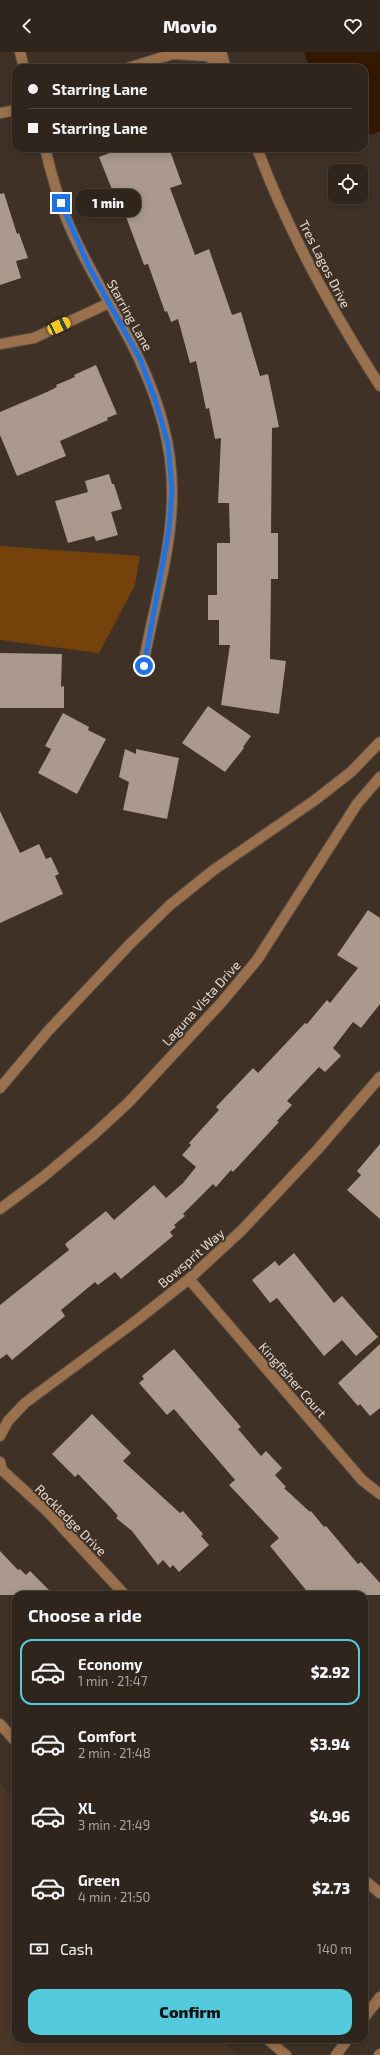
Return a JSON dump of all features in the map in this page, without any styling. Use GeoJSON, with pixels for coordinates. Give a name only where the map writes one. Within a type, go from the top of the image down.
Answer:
{"type":"FeatureCollection","features":[{"type":"Feature","properties":{"kind":"street"},"geometry":{"type":"LineString","coordinates":[[20,52],[23,64]]}},
{"type":"Feature","properties":{"kind":"street"},"geometry":{"type":"LineString","coordinates":[[141,64],[174,54],[222,55]]}},
{"type":"Feature","properties":{"kind":"street"},"geometry":{"type":"LineString","coordinates":[[212,64],[222,55]]}},
{"type":"Feature","properties":{"kind":"street"},"geometry":{"type":"LineString","coordinates":[[0,113],[12,111]]}},
{"type":"Feature","properties":{"kind":"street","name":"Starring Lane"},"geometry":{"type":"LineString","coordinates":[[46,152],[61,203],[72,233],[140,359],[155,399],[168,444],[172,490],[169,530],[144,666]]}},
{"type":"Feature","properties":{"kind":"street","name":"Tres Lagos Drive"},"geometry":{"type":"LineString","coordinates":[[258,152],[268,178],[304,254],[346,333],[380,386]]}},
{"type":"Feature","properties":{"kind":"street"},"geometry":{"type":"LineString","coordinates":[[0,344],[34,338],[109,303]]}},
{"type":"Feature","properties":{"kind":"street"},"geometry":{"type":"LineString","coordinates":[[0,1088],[48,1031],[130,944],[170,905],[215,869],[315,800],[351,772],[380,742]]}},
{"type":"Feature","properties":{"kind":"street","name":"Laguna Vista Drive"},"geometry":{"type":"LineString","coordinates":[[0,1210],[43,1178],[128,1103],[221,1003],[257,960],[353,811],[380,777]]}},
{"type":"Feature","properties":{"kind":"street","name":"Bowsprit Way"},"geometry":{"type":"LineString","coordinates":[[0,1436],[8,1420],[25,1403],[137,1320],[189,1278],[257,1215],[379,1081]]}},
{"type":"Feature","properties":{"kind":"street","name":"Kingfisher Court"},"geometry":{"type":"LineString","coordinates":[[189,1278],[362,1480],[380,1494]]}},
{"type":"Feature","properties":{"kind":"street","name":"Rockledge Drive"},"geometry":{"type":"LineString","coordinates":[[0,1462],[2,1470],[46,1511],[121,1591]]}},
{"type":"Feature","properties":{"kind":"street"},"geometry":{"type":"LineString","coordinates":[[0,1724],[12,1738]]}},
{"type":"Feature","properties":{"kind":"street"},"geometry":{"type":"LineString","coordinates":[[368,1883],[380,1893]]}},
{"type":"Feature","properties":{"kind":"street"},"geometry":{"type":"LineString","coordinates":[[368,2014],[378,2003]]}},
{"type":"Feature","properties":{"kind":"street"},"geometry":{"type":"LineString","coordinates":[[272,2043],[286,2055]]}},
{"type":"Feature","properties":{"kind":"street"},"geometry":{"type":"LineString","coordinates":[[336,2055],[345,2043]]}},
{"type":"Feature","properties":{"kind":"shaded area"},"geometry":{"type":"Polygon","coordinates":[[[304,52],[380,52],[380,131],[373,134],[368,133],[368,64],[308,64],[304,52]]]}},
{"type":"Feature","properties":{"kind":"shaded area"},"geometry":{"type":"Polygon","coordinates":[[[0,546],[140,556],[135,585],[99,653],[0,640],[0,546]]]}},
{"type":"Feature","properties":{"kind":"shaded area"},"geometry":{"type":"Polygon","coordinates":[[[0,1784],[12,1796],[12,2043],[224,2043],[237,2055],[0,2055],[0,1784]]]}},
{"type":"Feature","properties":{"kind":"building"},"geometry":{"type":"Polygon","coordinates":[[[112,152],[170,152],[182,184],[170,188],[195,255],[209,249],[232,315],[241,312],[260,376],[268,374],[279,427],[272,428],[271,533],[278,533],[278,579],[271,579],[270,659],[286,661],[279,714],[221,705],[230,645],[219,645],[219,620],[208,620],[208,595],[217,595],[217,543],[230,543],[229,503],[218,503],[221,438],[215,439],[209,408],[206,409],[196,361],[190,363],[178,319],[171,322],[167,311],[165,312],[148,264],[144,265],[122,206],[119,207],[99,157],[112,152]]]}},
{"type":"Feature","properties":{"kind":"building"},"geometry":{"type":"Polygon","coordinates":[[[4,193],[17,234],[19,233],[28,258],[16,261],[21,278],[0,285],[0,194],[4,193]]]}},
{"type":"Feature","properties":{"kind":"building"},"geometry":{"type":"Polygon","coordinates":[[[96,365],[117,414],[107,418],[108,420],[60,441],[66,456],[17,476],[0,435],[0,412],[47,392],[57,387],[56,385],[75,377],[74,375],[96,365]]]}},
{"type":"Feature","properties":{"kind":"building"},"geometry":{"type":"Polygon","coordinates":[[[109,474],[112,484],[114,484],[122,509],[111,512],[118,535],[96,541],[94,536],[68,543],[55,501],[88,492],[85,481],[109,474]]]}},
{"type":"Feature","properties":{"kind":"building"},"geometry":{"type":"Polygon","coordinates":[[[0,653],[62,654],[61,687],[64,686],[64,708],[0,708],[0,653]]]}},
{"type":"Feature","properties":{"kind":"building"},"geometry":{"type":"Polygon","coordinates":[[[208,706],[251,736],[243,747],[244,748],[225,772],[182,743],[208,706]]]}},
{"type":"Feature","properties":{"kind":"building"},"geometry":{"type":"Polygon","coordinates":[[[63,713],[89,727],[88,730],[106,739],[77,794],[38,773],[51,749],[45,746],[63,713]]]}},
{"type":"Feature","properties":{"kind":"building"},"geometry":{"type":"Polygon","coordinates":[[[125,749],[136,754],[136,749],[179,758],[167,819],[123,810],[129,782],[119,777],[125,749]]]}},
{"type":"Feature","properties":{"kind":"building"},"geometry":{"type":"Polygon","coordinates":[[[0,811],[20,853],[39,844],[46,859],[51,857],[59,874],[55,876],[63,894],[0,923],[0,811]]]}},
{"type":"Feature","properties":{"kind":"building"},"geometry":{"type":"Polygon","coordinates":[[[368,910],[380,918],[380,1004],[361,1028],[353,1022],[333,1048],[341,1056],[325,1072],[319,1067],[287,1101],[292,1105],[277,1121],[279,1122],[233,1172],[231,1170],[216,1187],[213,1184],[183,1214],[185,1216],[174,1225],[176,1227],[170,1232],[173,1236],[121,1279],[115,1272],[98,1285],[95,1282],[61,1310],[65,1316],[12,1360],[7,1354],[0,1359],[0,1305],[69,1250],[65,1244],[106,1211],[114,1220],[154,1185],[166,1198],[183,1183],[196,1167],[182,1155],[191,1145],[189,1143],[219,1110],[216,1107],[253,1068],[258,1073],[305,1023],[307,1024],[327,1000],[330,1003],[358,968],[337,955],[368,910]]]}},
{"type":"Feature","properties":{"kind":"building"},"geometry":{"type":"Polygon","coordinates":[[[380,1144],[380,1219],[347,1190],[361,1175],[357,1171],[380,1144]]]}},
{"type":"Feature","properties":{"kind":"building"},"geometry":{"type":"Polygon","coordinates":[[[294,1253],[334,1303],[342,1296],[378,1337],[356,1356],[342,1340],[324,1356],[277,1298],[270,1303],[252,1280],[275,1261],[279,1266],[294,1253]]]}},
{"type":"Feature","properties":{"kind":"building"},"geometry":{"type":"Polygon","coordinates":[[[380,1344],[380,1408],[370,1416],[360,1404],[358,1406],[338,1383],[380,1344]]]}},
{"type":"Feature","properties":{"kind":"building"},"geometry":{"type":"Polygon","coordinates":[[[174,1349],[241,1427],[238,1429],[261,1456],[266,1451],[282,1468],[275,1475],[286,1487],[284,1488],[310,1512],[311,1511],[324,1527],[326,1526],[358,1564],[361,1562],[380,1583],[380,1595],[368,1595],[368,1591],[307,1591],[270,1546],[279,1538],[229,1485],[235,1480],[174,1409],[167,1415],[139,1383],[144,1379],[142,1376],[174,1349]]]}},
{"type":"Feature","properties":{"kind":"building"},"geometry":{"type":"Polygon","coordinates":[[[92,1414],[131,1453],[123,1461],[180,1513],[183,1511],[203,1534],[201,1536],[209,1545],[179,1572],[173,1565],[170,1568],[163,1560],[158,1565],[132,1531],[116,1518],[118,1516],[111,1508],[78,1474],[75,1477],[52,1454],[92,1414]]]}},
{"type":"Feature","properties":{"kind":"building"},"geometry":{"type":"Polygon","coordinates":[[[0,1551],[18,1570],[20,1569],[26,1575],[30,1571],[50,1591],[12,1591],[12,1595],[0,1595],[0,1551]]]}},
{"type":"Feature","properties":{"kind":"route"},"geometry":{"type":"LineString","coordinates":[[61,203],[72,233],[89,267],[140,359],[155,399],[168,444],[172,490],[169,530],[144,666]]}}]}
